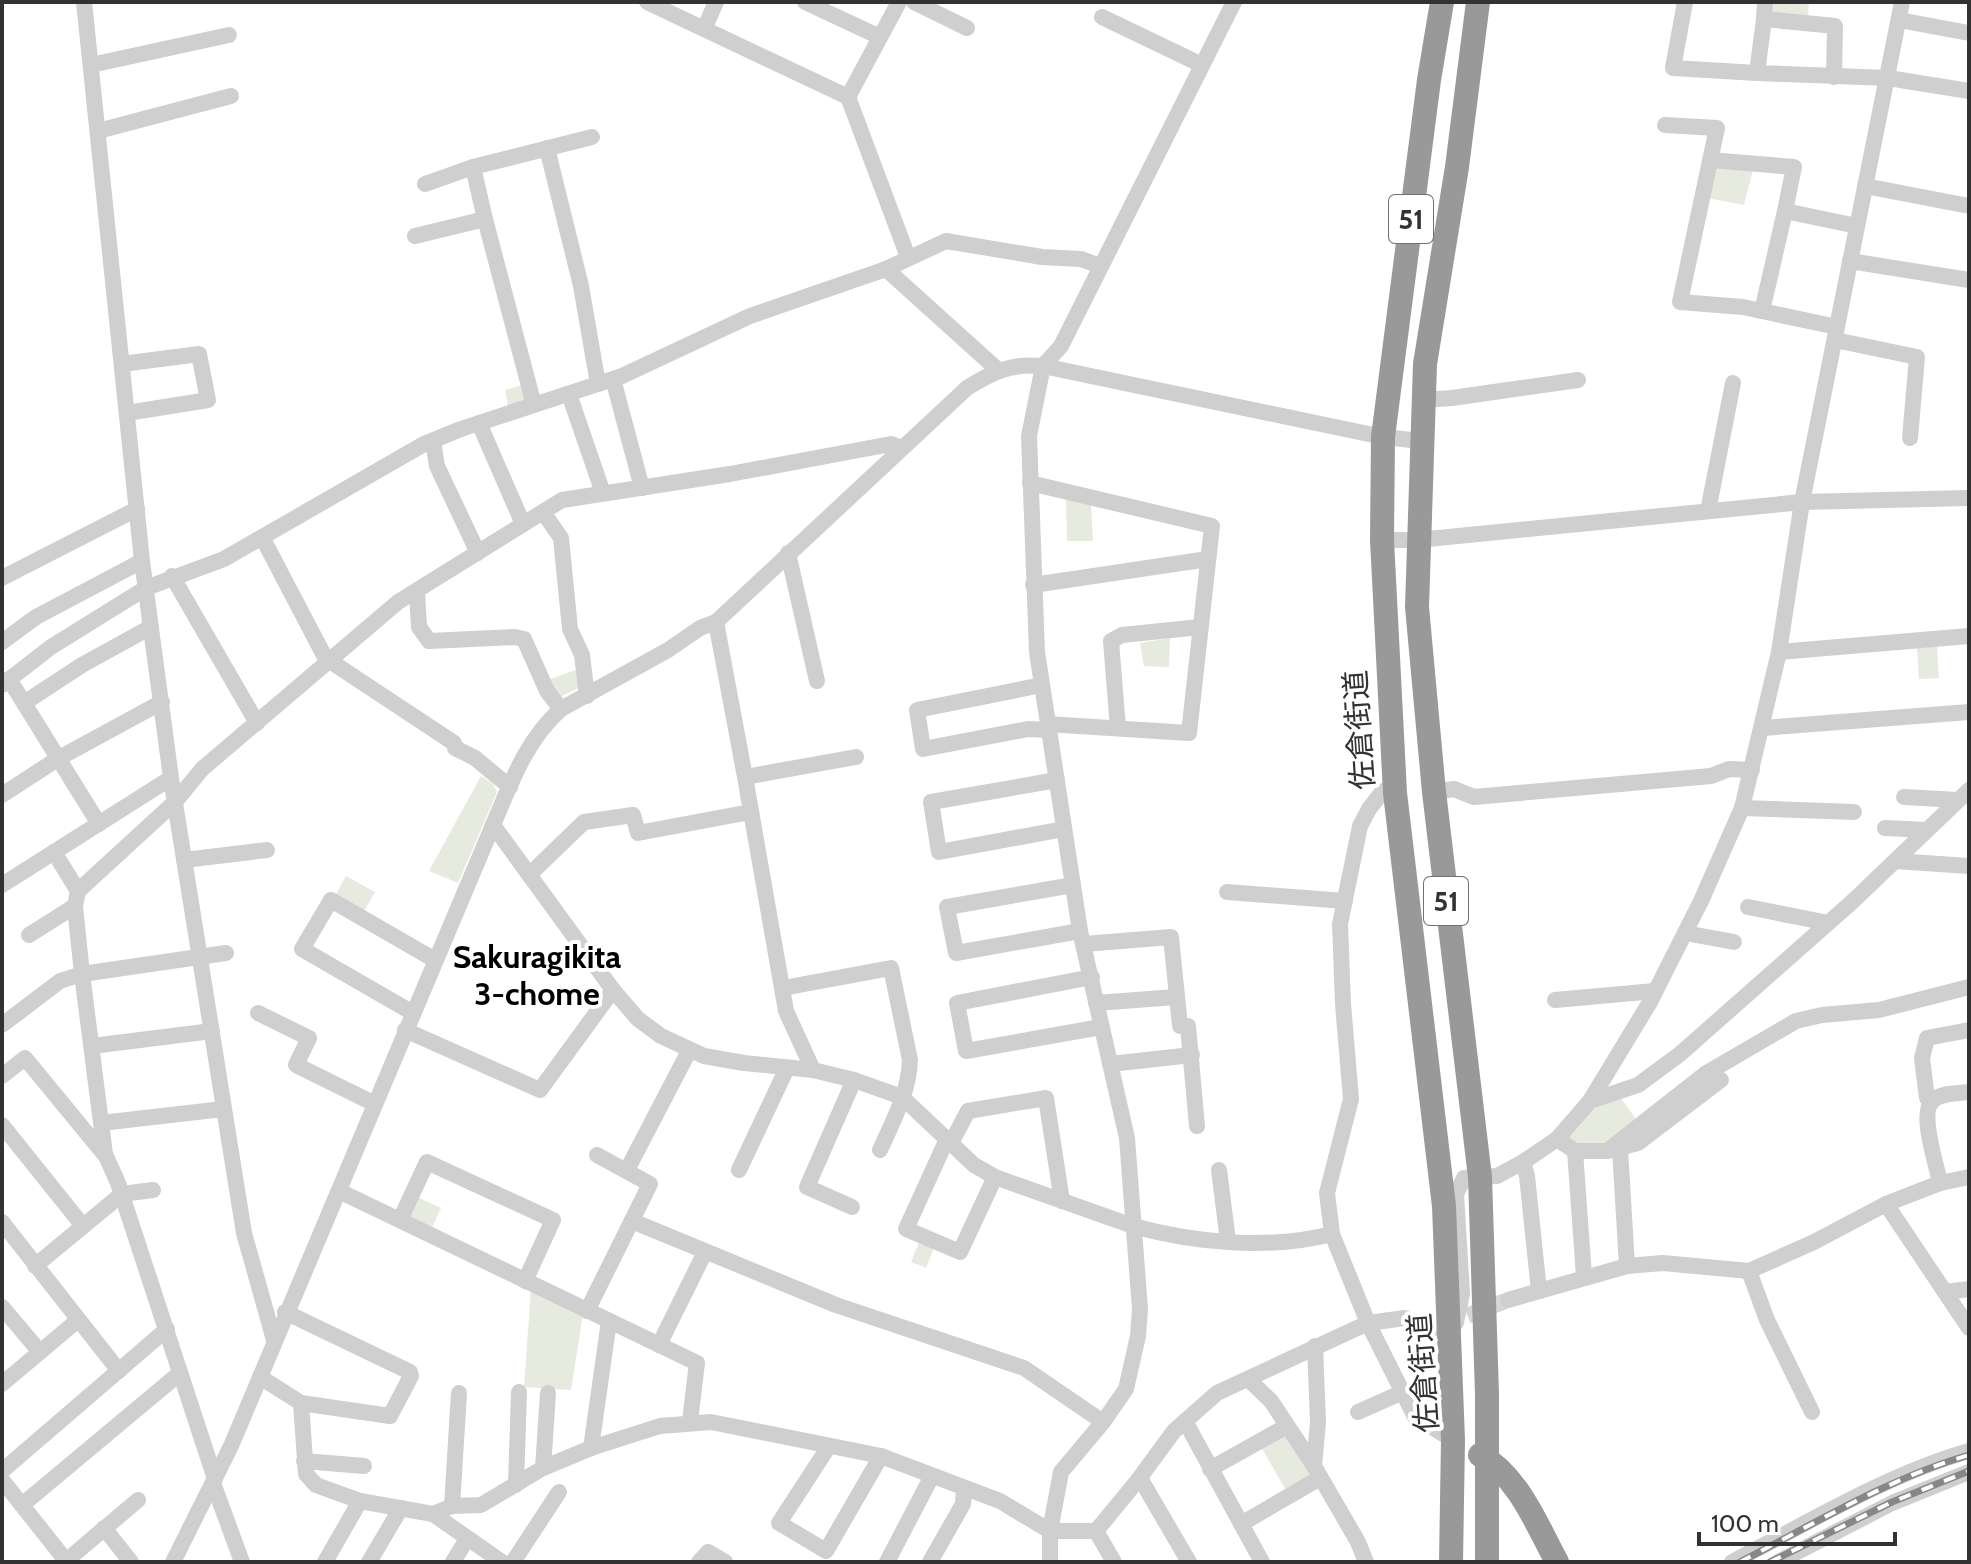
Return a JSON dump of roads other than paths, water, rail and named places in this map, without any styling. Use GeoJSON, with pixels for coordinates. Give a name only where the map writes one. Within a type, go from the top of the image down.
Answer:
{"type":"FeatureCollection","features":[{"type":"Feature","properties":{"kind":"highway","name":"佐倉街道"},"geometry":{"type":"LineString","coordinates":[[1442,2],[1383,437],[1382,540],[1395,793],[1444,1206],[1453,1440],[1487,1459]]}},
{"type":"Feature","properties":{"kind":"highway","name":"佐倉街道"},"geometry":{"type":"LineString","coordinates":[[1478,2],[1457,167],[1425,364],[1417,607],[1434,792],[1480,1177],[1487,1459]]}},
{"type":"Feature","properties":{"kind":"highway","name":"51"},"geometry":{"type":"LineString","coordinates":[[1451,1562],[1453,1440]]}},
{"type":"Feature","properties":{"kind":"highway","name":"51"},"geometry":{"type":"LineString","coordinates":[[1487,1459],[1487,1562]]}},
{"type":"Feature","properties":{"kind":"highway"},"geometry":{"type":"LineString","coordinates":[[1487,1459],[1501,1470],[1518,1492],[1557,1562]]}},
{"type":"Feature","properties":{"kind":"street"},"geometry":{"type":"LineString","coordinates":[[84,2],[142,561],[171,778],[244,1233],[274,1340]]}},
{"type":"Feature","properties":{"kind":"street"},"geometry":{"type":"LineString","coordinates":[[647,2],[848,97],[908,257]]}},
{"type":"Feature","properties":{"kind":"street"},"geometry":{"type":"LineString","coordinates":[[705,27],[716,2]]}},
{"type":"Feature","properties":{"kind":"street"},"geometry":{"type":"LineString","coordinates":[[805,2],[880,37]]}},
{"type":"Feature","properties":{"kind":"street"},"geometry":{"type":"LineString","coordinates":[[848,97],[899,2]]}},
{"type":"Feature","properties":{"kind":"street"},"geometry":{"type":"LineString","coordinates":[[914,2],[967,28]]}},
{"type":"Feature","properties":{"kind":"street"},"geometry":{"type":"LineString","coordinates":[[1050,1562],[1050,1531],[1061,1472],[1126,1389],[1138,1336],[1140,1309],[1127,1138],[1082,938],[1037,652],[1029,436],[1043,366],[1061,346],[1234,2]]}},
{"type":"Feature","properties":{"kind":"street"},"geometry":{"type":"LineString","coordinates":[[1685,2],[1673,68],[1888,78],[1969,91]]}},
{"type":"Feature","properties":{"kind":"street"},"geometry":{"type":"LineString","coordinates":[[1451,1346],[1462,1294],[1456,1194],[1464,1178],[1497,1176],[1523,1162],[1557,1139],[1590,1101],[1655,991],[1742,808],[1779,652],[1802,502],[1902,2]]}},
{"type":"Feature","properties":{"kind":"street"},"geometry":{"type":"LineString","coordinates":[[1757,73],[1764,11],[1835,26],[1834,77]]}},
{"type":"Feature","properties":{"kind":"street"},"geometry":{"type":"LineString","coordinates":[[1102,17],[1202,65]]}},
{"type":"Feature","properties":{"kind":"street"},"geometry":{"type":"LineString","coordinates":[[1899,20],[1969,33]]}},
{"type":"Feature","properties":{"kind":"street"},"geometry":{"type":"LineString","coordinates":[[91,65],[229,35]]}},
{"type":"Feature","properties":{"kind":"street"},"geometry":{"type":"LineString","coordinates":[[98,131],[231,96]]}},
{"type":"Feature","properties":{"kind":"street"},"geometry":{"type":"LineString","coordinates":[[1665,125],[1717,128],[1680,302],[1762,311],[1917,357],[1910,438]]}},
{"type":"Feature","properties":{"kind":"street"},"geometry":{"type":"LineString","coordinates":[[425,184],[473,167],[592,137]]}},
{"type":"Feature","properties":{"kind":"street"},"geometry":{"type":"LineString","coordinates":[[547,148],[606,382],[642,488]]}},
{"type":"Feature","properties":{"kind":"street"},"geometry":{"type":"LineString","coordinates":[[1710,160],[1794,167],[1762,311]]}},
{"type":"Feature","properties":{"kind":"street"},"geometry":{"type":"LineString","coordinates":[[473,167],[534,405]]}},
{"type":"Feature","properties":{"kind":"street"},"geometry":{"type":"LineString","coordinates":[[1865,186],[1969,206]]}},
{"type":"Feature","properties":{"kind":"street"},"geometry":{"type":"LineString","coordinates":[[1785,211],[1857,226]]}},
{"type":"Feature","properties":{"kind":"street"},"geometry":{"type":"LineString","coordinates":[[415,236],[485,219]]}},
{"type":"Feature","properties":{"kind":"street"},"geometry":{"type":"LineString","coordinates":[[99,824],[24,703],[5,682],[51,647],[146,588],[224,559],[433,441],[606,382],[750,316],[886,269],[946,241],[1042,257],[1081,259],[1100,266]]}},
{"type":"Feature","properties":{"kind":"street"},"geometry":{"type":"LineString","coordinates":[[1850,261],[1969,280]]}},
{"type":"Feature","properties":{"kind":"street"},"geometry":{"type":"LineString","coordinates":[[886,269],[998,370]]}},
{"type":"Feature","properties":{"kind":"street"},"geometry":{"type":"LineString","coordinates":[[122,364],[199,354],[208,400],[127,413]]}},
{"type":"Feature","properties":{"kind":"street"},"geometry":{"type":"LineString","coordinates":[[173,1562],[214,1481],[260,1377],[510,787],[532,740],[561,709],[700,628],[716,622],[967,388],[998,370],[1024,364],[1043,366],[1383,437],[1421,441]]}},
{"type":"Feature","properties":{"kind":"street"},"geometry":{"type":"LineString","coordinates":[[1423,400],[1578,380]]}},
{"type":"Feature","properties":{"kind":"street"},"geometry":{"type":"LineString","coordinates":[[1708,511],[1733,383]]}},
{"type":"Feature","properties":{"kind":"street"},"geometry":{"type":"LineString","coordinates":[[569,394],[603,493]]}},
{"type":"Feature","properties":{"kind":"street"},"geometry":{"type":"LineString","coordinates":[[479,423],[523,524]]}},
{"type":"Feature","properties":{"kind":"street"},"geometry":{"type":"LineString","coordinates":[[433,441],[437,466],[478,553]]}},
{"type":"Feature","properties":{"kind":"street"},"geometry":{"type":"LineString","coordinates":[[29,935],[77,899],[175,802],[202,769],[398,602],[562,500],[730,474],[891,444],[902,448]]}},
{"type":"Feature","properties":{"kind":"street"},"geometry":{"type":"LineString","coordinates":[[1030,483],[1212,526],[1189,733],[1048,727],[923,749],[917,710],[1042,685]]}},
{"type":"Feature","properties":{"kind":"street"},"geometry":{"type":"LineString","coordinates":[[1382,540],[1418,540],[1802,502],[1969,498]]}},
{"type":"Feature","properties":{"kind":"street"},"geometry":{"type":"LineString","coordinates":[[2,578],[137,509]]}},
{"type":"Feature","properties":{"kind":"street"},"geometry":{"type":"LineString","coordinates":[[543,512],[561,538],[570,629],[582,655],[587,696]]}},
{"type":"Feature","properties":{"kind":"street"},"geometry":{"type":"LineString","coordinates":[[262,537],[329,662],[454,743],[455,748],[475,758],[510,787]]}},
{"type":"Feature","properties":{"kind":"street"},"geometry":{"type":"LineString","coordinates":[[788,553],[817,681]]}},
{"type":"Feature","properties":{"kind":"street"},"geometry":{"type":"LineString","coordinates":[[1033,585],[1208,559]]}},
{"type":"Feature","properties":{"kind":"street"},"geometry":{"type":"LineString","coordinates":[[2,642],[36,617],[142,561]]}},
{"type":"Feature","properties":{"kind":"street"},"geometry":{"type":"LineString","coordinates":[[172,576],[257,723]]}},
{"type":"Feature","properties":{"kind":"street"},"geometry":{"type":"LineString","coordinates":[[417,592],[419,627],[429,641],[524,639],[547,691],[561,709]]}},
{"type":"Feature","properties":{"kind":"street"},"geometry":{"type":"LineString","coordinates":[[716,622],[786,1011],[813,1070]]}},
{"type":"Feature","properties":{"kind":"street"},"geometry":{"type":"LineString","coordinates":[[24,703],[82,665],[151,627]]}},
{"type":"Feature","properties":{"kind":"street"},"geometry":{"type":"LineString","coordinates":[[1118,728],[1111,641],[1122,635],[1200,627]]}},
{"type":"Feature","properties":{"kind":"street"},"geometry":{"type":"LineString","coordinates":[[1779,652],[1969,636]]}},
{"type":"Feature","properties":{"kind":"street"},"geometry":{"type":"LineString","coordinates":[[2,795],[59,758],[162,702]]}},
{"type":"Feature","properties":{"kind":"street"},"geometry":{"type":"LineString","coordinates":[[1763,728],[1969,712]]}},
{"type":"Feature","properties":{"kind":"street"},"geometry":{"type":"LineString","coordinates":[[745,777],[856,757]]}},
{"type":"Feature","properties":{"kind":"street"},"geometry":{"type":"LineString","coordinates":[[1434,792],[1454,789],[1474,797],[1711,776],[1729,769],[1752,770]]}},
{"type":"Feature","properties":{"kind":"street"},"geometry":{"type":"LineString","coordinates":[[2,885],[171,778]]}},
{"type":"Feature","properties":{"kind":"street"},"geometry":{"type":"LineString","coordinates":[[1057,780],[931,802],[939,852],[1064,829]]}},
{"type":"Feature","properties":{"kind":"street"},"geometry":{"type":"LineString","coordinates":[[1395,793],[1383,791],[1360,826],[1340,924],[1351,1099],[1327,1193],[1332,1234],[1368,1323],[1415,1417],[1453,1440]]}},
{"type":"Feature","properties":{"kind":"street"},"geometry":{"type":"LineString","coordinates":[[1904,797],[1964,796]]}},
{"type":"Feature","properties":{"kind":"street"},"geometry":{"type":"LineString","coordinates":[[1590,1101],[1638,1085],[1680,1054],[1828,923],[1964,796]]}},
{"type":"Feature","properties":{"kind":"street"},"geometry":{"type":"LineString","coordinates":[[1742,808],[1854,812]]}},
{"type":"Feature","properties":{"kind":"street"},"geometry":{"type":"LineString","coordinates":[[529,875],[584,822],[633,815],[638,833],[750,812]]}},
{"type":"Feature","properties":{"kind":"street"},"geometry":{"type":"LineString","coordinates":[[493,825],[613,990],[638,1019],[689,1051],[722,1060],[813,1070],[902,1097],[974,1165],[995,1177],[1133,1226],[1228,1241],[1290,1241],[1332,1234]]}},
{"type":"Feature","properties":{"kind":"street"},"geometry":{"type":"LineString","coordinates":[[1885,828],[1927,830]]}},
{"type":"Feature","properties":{"kind":"street"},"geometry":{"type":"LineString","coordinates":[[184,860],[267,850]]}},
{"type":"Feature","properties":{"kind":"street"},"geometry":{"type":"LineString","coordinates":[[54,852],[77,899],[82,974],[105,1154],[122,1194],[242,1562]]}},
{"type":"Feature","properties":{"kind":"street"},"geometry":{"type":"LineString","coordinates":[[1895,861],[1969,866]]}},
{"type":"Feature","properties":{"kind":"street"},"geometry":{"type":"LineString","coordinates":[[1073,885],[947,907],[956,953],[1082,938],[1171,937],[1180,1026],[1188,1026],[1192,1055],[1197,1126]]}},
{"type":"Feature","properties":{"kind":"street"},"geometry":{"type":"LineString","coordinates":[[1227,892],[1345,901]]}},
{"type":"Feature","properties":{"kind":"street"},"geometry":{"type":"LineString","coordinates":[[413,1013],[302,949],[331,900],[435,960]]}},
{"type":"Feature","properties":{"kind":"street"},"geometry":{"type":"LineString","coordinates":[[1748,907],[1828,923]]}},
{"type":"Feature","properties":{"kind":"street"},"geometry":{"type":"LineString","coordinates":[[1685,933],[1734,942]]}},
{"type":"Feature","properties":{"kind":"street"},"geometry":{"type":"LineString","coordinates":[[2,1025],[60,981],[82,974],[226,953]]}},
{"type":"Feature","properties":{"kind":"street"},"geometry":{"type":"LineString","coordinates":[[783,988],[891,968],[910,1073],[880,1150]]}},
{"type":"Feature","properties":{"kind":"street"},"geometry":{"type":"LineString","coordinates":[[1092,977],[957,1003],[966,1051],[1101,1027]]}},
{"type":"Feature","properties":{"kind":"street"},"geometry":{"type":"LineString","coordinates":[[1614,1150],[1705,1074],[1796,1021],[1822,1015],[1879,1010],[1969,987]]}},
{"type":"Feature","properties":{"kind":"street"},"geometry":{"type":"LineString","coordinates":[[405,1030],[540,1090],[613,990]]}},
{"type":"Feature","properties":{"kind":"street"},"geometry":{"type":"LineString","coordinates":[[1555,1000],[1655,991]]}},
{"type":"Feature","properties":{"kind":"street"},"geometry":{"type":"LineString","coordinates":[[1096,1003],[1176,997]]}},
{"type":"Feature","properties":{"kind":"street"},"geometry":{"type":"LineString","coordinates":[[258,1013],[309,1038],[296,1065],[375,1104]]}},
{"type":"Feature","properties":{"kind":"street"},"geometry":{"type":"LineString","coordinates":[[1932,1102],[1927,1098],[1922,1058],[1927,1038],[1969,1030]]}},
{"type":"Feature","properties":{"kind":"street"},"geometry":{"type":"LineString","coordinates":[[92,1046],[212,1031]]}},
{"type":"Feature","properties":{"kind":"street"},"geometry":{"type":"LineString","coordinates":[[627,1170],[689,1051]]}},
{"type":"Feature","properties":{"kind":"street"},"geometry":{"type":"LineString","coordinates":[[1110,1064],[1192,1055]]}},
{"type":"Feature","properties":{"kind":"street"},"geometry":{"type":"LineString","coordinates":[[2,1075],[25,1058],[105,1154]]}},
{"type":"Feature","properties":{"kind":"street"},"geometry":{"type":"LineString","coordinates":[[739,1170],[787,1068]]}},
{"type":"Feature","properties":{"kind":"street"},"geometry":{"type":"LineString","coordinates":[[852,1207],[807,1187],[854,1080]]}},
{"type":"Feature","properties":{"kind":"street"},"geometry":{"type":"LineString","coordinates":[[1557,1139],[1575,1151],[1614,1150],[1638,1143],[1721,1080]]}},
{"type":"Feature","properties":{"kind":"street"},"geometry":{"type":"LineString","coordinates":[[1940,1183],[1925,1115],[1932,1102],[1942,1096],[1969,1092]]}},
{"type":"Feature","properties":{"kind":"street"},"geometry":{"type":"LineString","coordinates":[[995,1177],[960,1252],[906,1229],[949,1141],[968,1111],[1046,1098],[1062,1201]]}},
{"type":"Feature","properties":{"kind":"street"},"geometry":{"type":"LineString","coordinates":[[101,1123],[223,1109]]}},
{"type":"Feature","properties":{"kind":"street"},"geometry":{"type":"LineString","coordinates":[[2,1125],[83,1226]]}},
{"type":"Feature","properties":{"kind":"street"},"geometry":{"type":"LineString","coordinates":[[1614,1150],[1627,1266]]}},
{"type":"Feature","properties":{"kind":"street"},"geometry":{"type":"LineString","coordinates":[[1575,1151],[1584,1276]]}},
{"type":"Feature","properties":{"kind":"street"},"geometry":{"type":"LineString","coordinates":[[587,1311],[650,1184],[597,1155]]}},
{"type":"Feature","properties":{"kind":"street"},"geometry":{"type":"LineString","coordinates":[[400,1220],[427,1162],[553,1220],[525,1281]]}},
{"type":"Feature","properties":{"kind":"street"},"geometry":{"type":"LineString","coordinates":[[1523,1162],[1539,1291]]}},
{"type":"Feature","properties":{"kind":"street"},"geometry":{"type":"LineString","coordinates":[[1219,1170],[1228,1241]]}},
{"type":"Feature","properties":{"kind":"street"},"geometry":{"type":"LineString","coordinates":[[1508,1300],[1627,1266],[1663,1263],[1749,1271],[1814,1242],[1886,1204],[1940,1183],[1969,1177]]}},
{"type":"Feature","properties":{"kind":"street"},"geometry":{"type":"LineString","coordinates":[[35,1266],[122,1194],[153,1190]]}},
{"type":"Feature","properties":{"kind":"street"},"geometry":{"type":"LineString","coordinates":[[339,1191],[697,1363],[690,1421]]}},
{"type":"Feature","properties":{"kind":"street"},"geometry":{"type":"LineString","coordinates":[[1886,1204],[1969,1328]]}},
{"type":"Feature","properties":{"kind":"street"},"geometry":{"type":"LineString","coordinates":[[632,1221],[836,1305],[1024,1368],[1103,1422]]}},
{"type":"Feature","properties":{"kind":"street"},"geometry":{"type":"LineString","coordinates":[[2,1222],[119,1371]]}},
{"type":"Feature","properties":{"kind":"street"},"geometry":{"type":"LineString","coordinates":[[659,1345],[705,1252]]}},
{"type":"Feature","properties":{"kind":"street"},"geometry":{"type":"LineString","coordinates":[[1749,1271],[1767,1320],[1812,1412]]}},
{"type":"Feature","properties":{"kind":"street"},"geometry":{"type":"LineString","coordinates":[[1945,1292],[1969,1289]]}},
{"type":"Feature","properties":{"kind":"street"},"geometry":{"type":"LineString","coordinates":[[2,1307],[40,1352]]}},
{"type":"Feature","properties":{"kind":"street"},"geometry":{"type":"LineString","coordinates":[[260,1377],[301,1403],[390,1416],[411,1376],[410,1372],[285,1312]]}},
{"type":"Feature","properties":{"kind":"street"},"geometry":{"type":"LineString","coordinates":[[1096,1531],[1174,1431],[1217,1393],[1368,1323],[1405,1318],[1432,1329]]}},
{"type":"Feature","properties":{"kind":"street"},"geometry":{"type":"LineString","coordinates":[[2,1384],[78,1320]]}},
{"type":"Feature","properties":{"kind":"street"},"geometry":{"type":"LineString","coordinates":[[591,1448],[609,1321]]}},
{"type":"Feature","properties":{"kind":"street"},"geometry":{"type":"LineString","coordinates":[[2,1471],[167,1329]]}},
{"type":"Feature","properties":{"kind":"street"},"geometry":{"type":"LineString","coordinates":[[1315,1346],[1317,1472]]}},
{"type":"Feature","properties":{"kind":"street"},"geometry":{"type":"LineString","coordinates":[[22,1505],[180,1373]]}},
{"type":"Feature","properties":{"kind":"street"},"geometry":{"type":"LineString","coordinates":[[1249,1380],[1271,1401],[1317,1472],[1358,1542],[1366,1562]]}},
{"type":"Feature","properties":{"kind":"street"},"geometry":{"type":"LineString","coordinates":[[516,1485],[519,1392]]}},
{"type":"Feature","properties":{"kind":"street"},"geometry":{"type":"LineString","coordinates":[[1358,1412],[1403,1392]]}},
{"type":"Feature","properties":{"kind":"street"},"geometry":{"type":"LineString","coordinates":[[452,1506],[459,1393]]}},
{"type":"Feature","properties":{"kind":"street"},"geometry":{"type":"LineString","coordinates":[[543,1468],[548,1393]]}},
{"type":"Feature","properties":{"kind":"street"},"geometry":{"type":"LineString","coordinates":[[301,1403],[306,1474],[316,1485],[360,1501],[433,1514],[502,1562]]}},
{"type":"Feature","properties":{"kind":"street"},"geometry":{"type":"LineString","coordinates":[[433,1514],[452,1506],[481,1505],[543,1468],[591,1448],[660,1426],[690,1421],[740,1427],[881,1456],[1000,1501],[1050,1531],[1096,1531]]}},
{"type":"Feature","properties":{"kind":"street"},"geometry":{"type":"LineString","coordinates":[[1185,1421],[1262,1562]]}},
{"type":"Feature","properties":{"kind":"street"},"geometry":{"type":"LineString","coordinates":[[1210,1469],[1287,1426]]}},
{"type":"Feature","properties":{"kind":"street"},"geometry":{"type":"LineString","coordinates":[[829,1446],[779,1523],[826,1551],[881,1456]]}},
{"type":"Feature","properties":{"kind":"street"},"geometry":{"type":"LineString","coordinates":[[1732,1562],[1883,1485],[1969,1451]]}},
{"type":"Feature","properties":{"kind":"street"},"geometry":{"type":"LineString","coordinates":[[304,1461],[364,1466]]}},
{"type":"Feature","properties":{"kind":"street"},"geometry":{"type":"LineString","coordinates":[[1241,1524],[1317,1472]]}},
{"type":"Feature","properties":{"kind":"street"},"geometry":{"type":"LineString","coordinates":[[1778,1562],[1892,1503],[1969,1472]]}},
{"type":"Feature","properties":{"kind":"street"},"geometry":{"type":"LineString","coordinates":[[887,1562],[932,1476]]}},
{"type":"Feature","properties":{"kind":"street"},"geometry":{"type":"LineString","coordinates":[[1140,1478],[1189,1562]]}},
{"type":"Feature","properties":{"kind":"street"},"geometry":{"type":"LineString","coordinates":[[2,1480],[66,1561],[138,1500]]}},
{"type":"Feature","properties":{"kind":"street"},"geometry":{"type":"LineString","coordinates":[[930,1562],[963,1504],[964,1488]]}},
{"type":"Feature","properties":{"kind":"street"},"geometry":{"type":"LineString","coordinates":[[513,1562],[559,1492]]}},
{"type":"Feature","properties":{"kind":"street"},"geometry":{"type":"LineString","coordinates":[[325,1562],[360,1501]]}},
{"type":"Feature","properties":{"kind":"street"},"geometry":{"type":"LineString","coordinates":[[369,1562],[401,1508]]}},
{"type":"Feature","properties":{"kind":"street"},"geometry":{"type":"LineString","coordinates":[[104,1528],[131,1562]]}},
{"type":"Feature","properties":{"kind":"street"},"geometry":{"type":"LineString","coordinates":[[1096,1531],[1114,1562]]}},
{"type":"Feature","properties":{"kind":"street"},"geometry":{"type":"LineString","coordinates":[[453,1562],[467,1539]]}},
{"type":"Feature","properties":{"kind":"street"},"geometry":{"type":"LineString","coordinates":[[699,1562],[708,1552],[725,1562]]}},
{"type":"Feature","properties":{"kind":"tunnel"},"geometry":{"type":"LineString","coordinates":[[1445,1324],[1508,1300]]}},
{"type":"Feature","properties":{"kind":"railway"},"geometry":{"type":"LineString","coordinates":[[1740,1562],[1881,1489],[1969,1455]]}},
{"type":"Feature","properties":{"kind":"railway"},"geometry":{"type":"LineString","coordinates":[[1770,1562],[1892,1502],[1969,1471]]}},
{"type":"Feature","properties":{"kind":"district","name":"Sakuragikita 3-chome"},"geometry":{"type":"Point","coordinates":[537,974]}}]}
